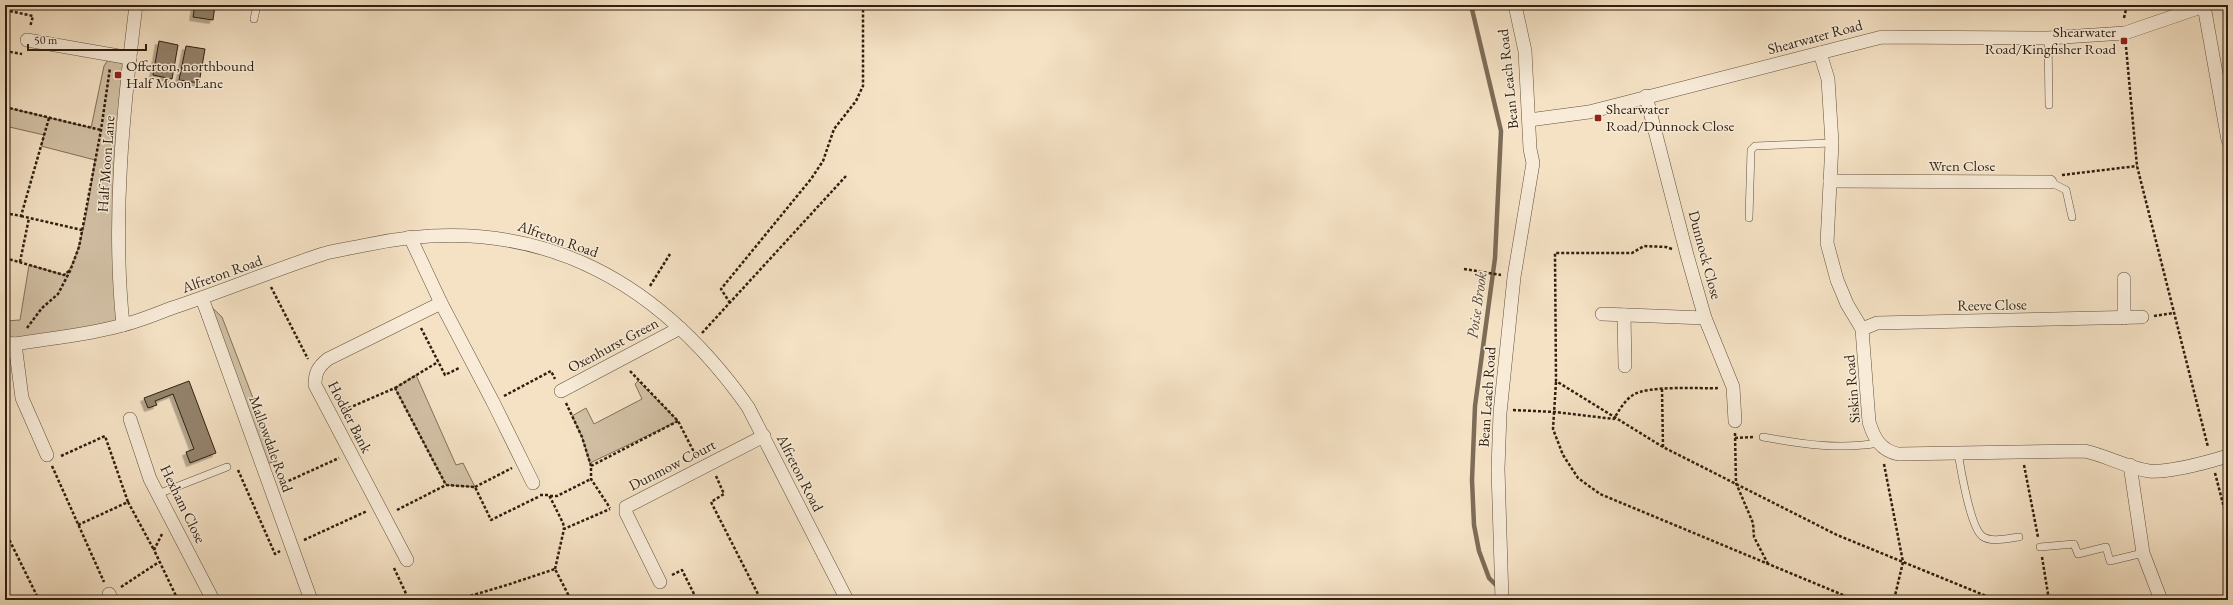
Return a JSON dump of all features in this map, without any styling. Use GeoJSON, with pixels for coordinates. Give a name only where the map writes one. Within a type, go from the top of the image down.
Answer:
{"type":"FeatureCollection","features":[{"type":"Feature","properties":{"kind":"street","name":"Half Moon Lane"},"geometry":{"type":"LineString","coordinates":[[123,326],[117,254],[130,58],[136,5]]}},
{"type":"Feature","properties":{"kind":"street","name":"Bean Leach Road"},"geometry":{"type":"LineString","coordinates":[[1502,600],[1498,469],[1500,410],[1514,277],[1527,197],[1526,173],[1530,149],[1525,51],[1516,5]]}},
{"type":"Feature","properties":{"kind":"street"},"geometry":{"type":"LineString","coordinates":[[2206,6],[2228,140]]}},
{"type":"Feature","properties":{"kind":"street","name":"Shearwater Road"},"geometry":{"type":"LineString","coordinates":[[1529,120],[1589,112],[1646,96],[1882,37],[2048,38],[2125,33],[2206,6]]}},
{"type":"Feature","properties":{"kind":"street"},"geometry":{"type":"LineString","coordinates":[[27,40],[111,56],[130,58]]}},
{"type":"Feature","properties":{"kind":"street","name":"Siskin Road"},"geometry":{"type":"LineString","coordinates":[[1820,53],[1828,79],[1832,143],[1827,243],[1837,280],[1847,304],[1862,329],[1869,422],[1874,436],[1880,444]]}},
{"type":"Feature","properties":{"kind":"street","name":"Dunnock Close"},"geometry":{"type":"LineString","coordinates":[[1646,96],[1687,255],[1705,318],[1733,387],[1735,421]]}},
{"type":"Feature","properties":{"kind":"street","name":"Wren Close"},"geometry":{"type":"LineString","coordinates":[[1830,181],[2050,182]]}},
{"type":"Feature","properties":{"kind":"street","name":"Alfreton Road"},"geometry":{"type":"LineString","coordinates":[[10,343],[123,326],[324,254],[410,237],[449,234],[507,239],[535,245],[598,270],[642,298],[695,341],[729,380],[748,407],[846,600]]}},
{"type":"Feature","properties":{"kind":"street"},"geometry":{"type":"LineString","coordinates":[[410,237],[441,302],[533,483]]}},
{"type":"Feature","properties":{"kind":"street"},"geometry":{"type":"LineString","coordinates":[[2124,279],[2124,318]]}},
{"type":"Feature","properties":{"kind":"street","name":"Mallowdale Road"},"geometry":{"type":"LineString","coordinates":[[202,298],[311,600]]}},
{"type":"Feature","properties":{"kind":"street","name":"Hodder Bank"},"geometry":{"type":"LineString","coordinates":[[407,560],[315,385],[315,374],[320,366],[328,360],[441,302]]}},
{"type":"Feature","properties":{"kind":"street"},"geometry":{"type":"LineString","coordinates":[[1602,314],[1705,318]]}},
{"type":"Feature","properties":{"kind":"street"},"geometry":{"type":"LineString","coordinates":[[1624,315],[1625,366]]}},
{"type":"Feature","properties":{"kind":"street","name":"Reeve Close"},"geometry":{"type":"LineString","coordinates":[[1862,329],[1877,323],[2142,317]]}},
{"type":"Feature","properties":{"kind":"street","name":"Oxenhurst Green"},"geometry":{"type":"LineString","coordinates":[[561,391],[680,328]]}},
{"type":"Feature","properties":{"kind":"street"},"geometry":{"type":"LineString","coordinates":[[10,343],[22,398],[51,458]]}},
{"type":"Feature","properties":{"kind":"street","name":"Hexham Close"},"geometry":{"type":"LineString","coordinates":[[130,419],[150,479],[213,600]]}},
{"type":"Feature","properties":{"kind":"street","name":"Dunmow Court"},"geometry":{"type":"LineString","coordinates":[[660,582],[626,513],[626,507],[764,436]]}},
{"type":"Feature","properties":{"kind":"street"},"geometry":{"type":"LineString","coordinates":[[1880,444],[1888,452],[1898,454],[2085,451],[2150,471],[2211,461],[2228,456]]}},
{"type":"Feature","properties":{"kind":"street"},"geometry":{"type":"LineString","coordinates":[[2130,465],[2143,553],[2161,600]]}},
{"type":"Feature","properties":{"kind":"lane"},"geometry":{"type":"LineString","coordinates":[[254,19],[257,5]]}},
{"type":"Feature","properties":{"kind":"lane"},"geometry":{"type":"LineString","coordinates":[[2048,38],[2049,105]]}},
{"type":"Feature","properties":{"kind":"lane"},"geometry":{"type":"LineString","coordinates":[[1749,218],[1751,150],[1755,146],[1832,143]]}},
{"type":"Feature","properties":{"kind":"lane"},"geometry":{"type":"LineString","coordinates":[[2050,182],[2066,190],[2072,217]]}},
{"type":"Feature","properties":{"kind":"lane"},"geometry":{"type":"LineString","coordinates":[[1763,437],[1815,446],[1863,446],[1880,444]]}},
{"type":"Feature","properties":{"kind":"lane"},"geometry":{"type":"LineString","coordinates":[[1958,453],[1972,514],[1982,536],[1991,540],[2019,537]]}},
{"type":"Feature","properties":{"kind":"lane"},"geometry":{"type":"LineString","coordinates":[[158,494],[227,467]]}},
{"type":"Feature","properties":{"kind":"lane"},"geometry":{"type":"LineString","coordinates":[[2040,547],[2074,544],[2078,554],[2106,547],[2110,561],[2143,553]]}},
{"type":"Feature","properties":{"kind":"path"},"geometry":{"type":"LineString","coordinates":[[730,303],[721,289],[811,179],[823,161],[834,128],[856,101],[863,86],[863,5]]}},
{"type":"Feature","properties":{"kind":"path"},"geometry":{"type":"LineString","coordinates":[[2127,5],[2124,18],[2137,166],[2228,523]]}},
{"type":"Feature","properties":{"kind":"path"},"geometry":{"type":"LineString","coordinates":[[5,10],[32,16],[27,40]]}},
{"type":"Feature","properties":{"kind":"path"},"geometry":{"type":"LineString","coordinates":[[10,343],[42,308],[58,294],[70,271],[79,247],[101,130],[111,56]]}},
{"type":"Feature","properties":{"kind":"path"},"geometry":{"type":"LineString","coordinates":[[5,107],[101,130]]}},
{"type":"Feature","properties":{"kind":"path"},"geometry":{"type":"LineString","coordinates":[[21,216],[49,118]]}},
{"type":"Feature","properties":{"kind":"path"},"geometry":{"type":"LineString","coordinates":[[2050,182],[2059,175],[2137,166]]}},
{"type":"Feature","properties":{"kind":"path"},"geometry":{"type":"LineString","coordinates":[[695,341],[846,176]]}},
{"type":"Feature","properties":{"kind":"path"},"geometry":{"type":"LineString","coordinates":[[5,213],[82,230]]}},
{"type":"Feature","properties":{"kind":"path"},"geometry":{"type":"LineString","coordinates":[[20,262],[29,218]]}},
{"type":"Feature","properties":{"kind":"path"},"geometry":{"type":"LineString","coordinates":[[1687,255],[1666,247],[1644,246],[1632,253],[1555,253],[1556,381],[1553,429],[1563,456],[1578,478],[1600,494],[1854,600]]}},
{"type":"Feature","properties":{"kind":"path"},"geometry":{"type":"LineString","coordinates":[[642,298],[670,254]]}},
{"type":"Feature","properties":{"kind":"path"},"geometry":{"type":"LineString","coordinates":[[5,258],[64,275],[70,271]]}},
{"type":"Feature","properties":{"kind":"path"},"geometry":{"type":"LineString","coordinates":[[1464,269],[1504,275]]}},
{"type":"Feature","properties":{"kind":"path"},"geometry":{"type":"LineString","coordinates":[[265,275],[315,374]]}},
{"type":"Feature","properties":{"kind":"path"},"geometry":{"type":"LineString","coordinates":[[2142,317],[2174,313]]}},
{"type":"Feature","properties":{"kind":"path"},"geometry":{"type":"LineString","coordinates":[[414,315],[445,375]]}},
{"type":"Feature","properties":{"kind":"path"},"geometry":{"type":"LineString","coordinates":[[624,358],[631,373],[678,422],[724,494],[711,502],[761,600]]}},
{"type":"Feature","properties":{"kind":"path"},"geometry":{"type":"LineString","coordinates":[[331,416],[395,388],[438,362]]}},
{"type":"Feature","properties":{"kind":"path"},"geometry":{"type":"LineString","coordinates":[[493,402],[551,371],[582,437],[590,466],[591,479],[610,508],[626,513]]}},
{"type":"Feature","properties":{"kind":"path"},"geometry":{"type":"LineString","coordinates":[[1556,381],[1663,447],[1838,535],[1996,600]]}},
{"type":"Feature","properties":{"kind":"path"},"geometry":{"type":"LineString","coordinates":[[1614,418],[1625,402],[1634,394],[1662,389],[1733,387]]}},
{"type":"Feature","properties":{"kind":"path"},"geometry":{"type":"LineString","coordinates":[[395,388],[446,485]]}},
{"type":"Feature","properties":{"kind":"path"},"geometry":{"type":"LineString","coordinates":[[1662,389],[1663,447]]}},
{"type":"Feature","properties":{"kind":"path"},"geometry":{"type":"LineString","coordinates":[[1500,410],[1554,412],[1614,418]]}},
{"type":"Feature","properties":{"kind":"path"},"geometry":{"type":"LineString","coordinates":[[1735,421],[1736,483],[1753,523],[1754,537],[1768,564]]}},
{"type":"Feature","properties":{"kind":"path"},"geometry":{"type":"LineString","coordinates":[[590,466],[678,422]]}},
{"type":"Feature","properties":{"kind":"path"},"geometry":{"type":"LineString","coordinates":[[159,562],[111,597],[78,525],[51,458],[105,436],[128,502],[154,550],[178,600]]}},
{"type":"Feature","properties":{"kind":"path"},"geometry":{"type":"LineString","coordinates":[[1735,438],[1763,437]]}},
{"type":"Feature","properties":{"kind":"path"},"geometry":{"type":"LineString","coordinates":[[1880,444],[1903,562],[1894,600]]}},
{"type":"Feature","properties":{"kind":"path"},"geometry":{"type":"LineString","coordinates":[[2021,452],[2049,600]]}},
{"type":"Feature","properties":{"kind":"path"},"geometry":{"type":"LineString","coordinates":[[270,489],[350,453]]}},
{"type":"Feature","properties":{"kind":"path"},"geometry":{"type":"LineString","coordinates":[[384,517],[446,485],[475,487],[522,462]]}},
{"type":"Feature","properties":{"kind":"path"},"geometry":{"type":"LineString","coordinates":[[227,467],[236,466],[275,554],[353,518]]}},
{"type":"Feature","properties":{"kind":"path"},"geometry":{"type":"LineString","coordinates":[[475,487],[491,520],[540,496],[557,496],[591,479]]}},
{"type":"Feature","properties":{"kind":"path"},"geometry":{"type":"LineString","coordinates":[[533,483],[540,496]]}},
{"type":"Feature","properties":{"kind":"path"},"geometry":{"type":"LineString","coordinates":[[549,496],[563,523],[564,529],[555,569],[571,600]]}},
{"type":"Feature","properties":{"kind":"path"},"geometry":{"type":"LineString","coordinates":[[78,525],[128,502]]}},
{"type":"Feature","properties":{"kind":"path"},"geometry":{"type":"LineString","coordinates":[[564,529],[610,508]]}},
{"type":"Feature","properties":{"kind":"path"},"geometry":{"type":"LineString","coordinates":[[154,550],[171,519]]}},
{"type":"Feature","properties":{"kind":"path"},"geometry":{"type":"LineString","coordinates":[[5,531],[39,600]]}},
{"type":"Feature","properties":{"kind":"path"},"geometry":{"type":"LineString","coordinates":[[407,560],[394,568],[409,600]]}},
{"type":"Feature","properties":{"kind":"path"},"geometry":{"type":"LineString","coordinates":[[456,600],[555,569]]}},
{"type":"Feature","properties":{"kind":"path"},"geometry":{"type":"LineString","coordinates":[[660,582],[682,570],[697,600]]}},
{"type":"Feature","properties":{"kind":"shaded area"},"geometry":{"type":"Polygon","coordinates":[[[111,55],[130,58],[122,157],[123,325],[5,342],[5,321],[20,320],[29,265],[64,275],[70,268],[76,255],[85,222],[95,160],[41,146],[44,135],[5,126],[5,107],[91,128],[104,66],[111,55]]]}},
{"type":"Feature","properties":{"kind":"shaded area"},"geometry":{"type":"Polygon","coordinates":[[[202,298],[222,317],[277,461],[262,465],[202,298]]]}},
{"type":"Feature","properties":{"kind":"shaded area"},"geometry":{"type":"Polygon","coordinates":[[[416,375],[456,465],[463,463],[475,487],[446,485],[395,388],[416,375]]]}},
{"type":"Feature","properties":{"kind":"shaded area"},"geometry":{"type":"Polygon","coordinates":[[[638,381],[678,421],[590,463],[582,437],[572,416],[586,408],[594,424],[642,399],[635,384],[638,381]]]}},
{"type":"Feature","properties":{"kind":"building"},"geometry":{"type":"Polygon","coordinates":[[[195,5],[215,5],[213,20],[193,17],[195,5]]]}},
{"type":"Feature","properties":{"kind":"building"},"geometry":{"type":"Polygon","coordinates":[[[159,41],[178,45],[172,79],[153,75],[159,41]]]}},
{"type":"Feature","properties":{"kind":"building"},"geometry":{"type":"Polygon","coordinates":[[[186,46],[205,49],[199,83],[179,80],[186,46]]]}},
{"type":"Feature","properties":{"kind":"building"},"geometry":{"type":"Polygon","coordinates":[[[189,381],[216,453],[190,463],[186,452],[194,449],[173,394],[155,401],[157,405],[148,408],[144,398],[189,381]]]}},
{"type":"Feature","properties":{"kind":"waterway","name":"Poise Brook"},"geometry":{"type":"LineString","coordinates":[[1471,5],[1501,131],[1495,258],[1475,406],[1472,480],[1474,525],[1479,551],[1489,578],[1499,588]]}},
{"type":"Feature","properties":{"kind":"place","name":"Shearwater Road/Kingfisher Road"},"geometry":{"type":"Point","coordinates":[2124,41]}},
{"type":"Feature","properties":{"kind":"place","name":"Offerton, northbound Half Moon Lane"},"geometry":{"type":"Point","coordinates":[118,75]}},
{"type":"Feature","properties":{"kind":"place","name":"Shearwater Road/Dunnock Close"},"geometry":{"type":"Point","coordinates":[1598,118]}}]}
